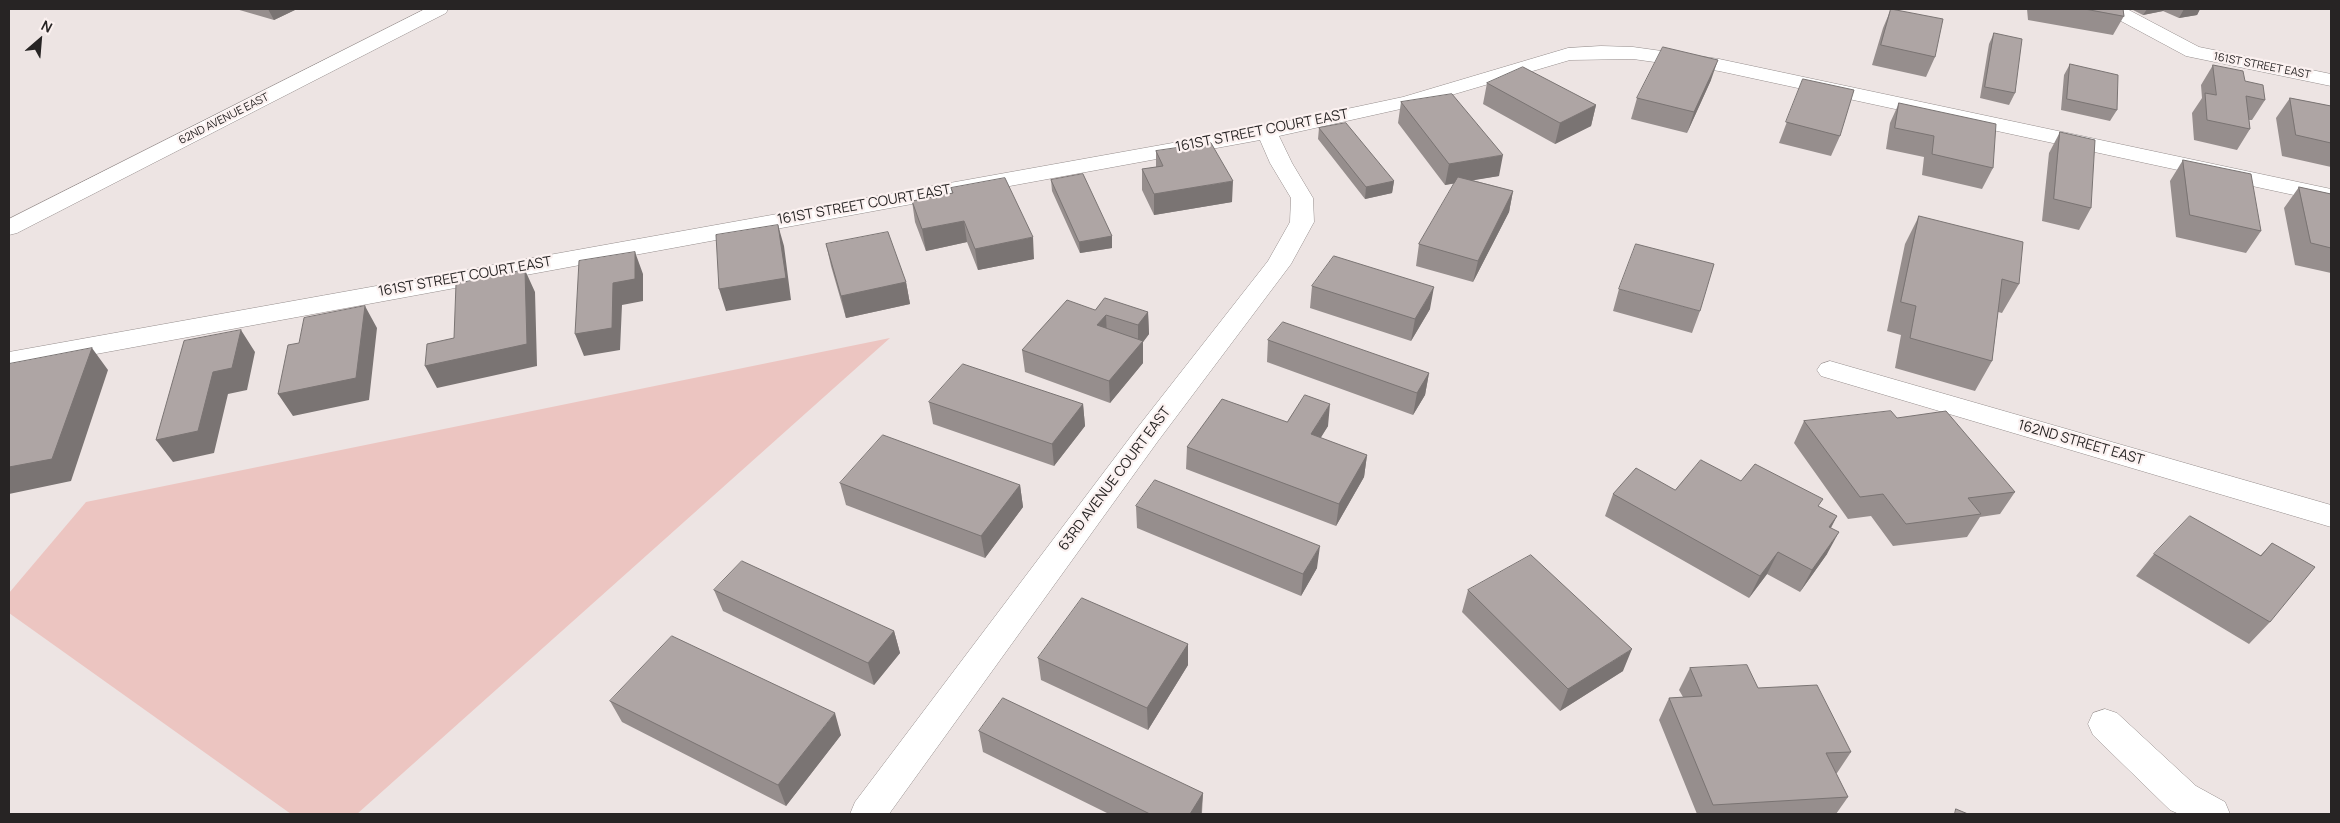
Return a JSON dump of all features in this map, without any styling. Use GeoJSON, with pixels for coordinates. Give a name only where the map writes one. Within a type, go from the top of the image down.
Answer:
{"type":"FeatureCollection","features":[{"type":"Feature","properties":{"kind":"street","name":"62ND AVENUE EAST"},"geometry":{"type":"LineString","coordinates":[[9,228],[439,9]]}},
{"type":"Feature","properties":{"kind":"street","name":"161ST STREET EAST"},"geometry":{"type":"LineString","coordinates":[[2113,9],[2193,52],[2331,80]]}},
{"type":"Feature","properties":{"kind":"street","name":"161ST STREET COURT EAST"},"geometry":{"type":"LineString","coordinates":[[9,361],[1267,132],[1406,102],[1568,54],[1600,52],[1633,53],[1719,65],[2331,196]]}},
{"type":"Feature","properties":{"kind":"street","name":"63RD AVENUE COURT EAST"},"geometry":{"type":"LineString","coordinates":[[868,814],[1148,434],[1279,264],[1302,222],[1302,198],[1267,132]]}},
{"type":"Feature","properties":{"kind":"street","name":"162ND STREET EAST"},"geometry":{"type":"LineString","coordinates":[[1830,370],[2331,516]]}},
{"type":"Feature","properties":{"kind":"street"},"geometry":{"type":"LineString","coordinates":[[2105,724],[2183,798],[2212,814]]}},
{"type":"Feature","properties":{"kind":"shaded area"},"geometry":{"type":"Polygon","coordinates":[[[890,338],[357,814],[291,814],[9,613],[9,593],[86,502],[890,338]]]}},
{"type":"Feature","properties":{"kind":"building"},"geometry":{"type":"Polygon","coordinates":[[[1891,9],[1943,19],[1935,57],[1881,45],[1891,9]]]}},
{"type":"Feature","properties":{"kind":"building"},"geometry":{"type":"Polygon","coordinates":[[[2085,9],[2123,9],[2124,16],[2085,9]]]}},
{"type":"Feature","properties":{"kind":"building"},"geometry":{"type":"Polygon","coordinates":[[[1994,33],[2022,39],[2015,93],[1985,87],[1994,33]]]}},
{"type":"Feature","properties":{"kind":"building"},"geometry":{"type":"Polygon","coordinates":[[[1663,47],[1718,60],[1694,112],[1637,98],[1663,47]]]}},
{"type":"Feature","properties":{"kind":"building"},"geometry":{"type":"Polygon","coordinates":[[[2070,64],[2118,75],[2117,110],[2067,99],[2070,64]]]}},
{"type":"Feature","properties":{"kind":"building"},"geometry":{"type":"Polygon","coordinates":[[[2213,65],[2243,71],[2245,81],[2263,85],[2265,100],[2246,96],[2250,129],[2207,120],[2205,93],[2216,95],[2213,65]]]}},
{"type":"Feature","properties":{"kind":"building"},"geometry":{"type":"Polygon","coordinates":[[[1523,67],[1596,105],[1560,123],[1487,83],[1523,67]]]}},
{"type":"Feature","properties":{"kind":"building"},"geometry":{"type":"Polygon","coordinates":[[[1803,79],[1854,90],[1840,136],[1786,122],[1803,79]]]}},
{"type":"Feature","properties":{"kind":"building"},"geometry":{"type":"Polygon","coordinates":[[[1452,94],[1503,155],[1449,164],[1401,102],[1452,94]]]}},
{"type":"Feature","properties":{"kind":"building"},"geometry":{"type":"Polygon","coordinates":[[[2290,98],[2331,106],[2331,143],[2296,135],[2290,98]]]}},
{"type":"Feature","properties":{"kind":"building"},"geometry":{"type":"Polygon","coordinates":[[[1899,103],[1996,124],[1993,168],[1932,154],[1934,136],[1895,128],[1899,103]]]}},
{"type":"Feature","properties":{"kind":"building"},"geometry":{"type":"Polygon","coordinates":[[[1346,123],[1394,181],[1366,187],[1319,128],[1346,123]]]}},
{"type":"Feature","properties":{"kind":"building"},"geometry":{"type":"Polygon","coordinates":[[[2060,132],[2095,140],[2091,208],[2054,199],[2060,132]]]}},
{"type":"Feature","properties":{"kind":"building"},"geometry":{"type":"Polygon","coordinates":[[[1211,143],[1233,181],[1154,194],[1142,169],[1163,166],[1156,151],[1211,143]]]}},
{"type":"Feature","properties":{"kind":"building"},"geometry":{"type":"Polygon","coordinates":[[[2183,160],[2251,174],[2261,231],[2190,215],[2183,160]]]}},
{"type":"Feature","properties":{"kind":"building"},"geometry":{"type":"Polygon","coordinates":[[[1083,174],[1112,236],[1079,242],[1051,180],[1083,174]]]}},
{"type":"Feature","properties":{"kind":"building"},"geometry":{"type":"Polygon","coordinates":[[[1458,177],[1513,191],[1478,261],[1419,244],[1458,177]]]}},
{"type":"Feature","properties":{"kind":"building"},"geometry":{"type":"Polygon","coordinates":[[[1005,178],[1033,237],[975,249],[964,221],[922,229],[912,201],[953,193],[951,188],[1005,178]]]}},
{"type":"Feature","properties":{"kind":"building"},"geometry":{"type":"Polygon","coordinates":[[[2299,187],[2331,194],[2331,248],[2311,243],[2299,187]]]}},
{"type":"Feature","properties":{"kind":"building"},"geometry":{"type":"Polygon","coordinates":[[[1919,216],[2023,242],[2019,284],[2002,279],[1992,361],[1910,338],[1916,306],[1901,302],[1919,216]]]}},
{"type":"Feature","properties":{"kind":"building"},"geometry":{"type":"Polygon","coordinates":[[[778,225],[786,278],[719,289],[716,235],[778,225]]]}},
{"type":"Feature","properties":{"kind":"building"},"geometry":{"type":"Polygon","coordinates":[[[888,232],[906,282],[841,296],[826,244],[888,232]]]}},
{"type":"Feature","properties":{"kind":"building"},"geometry":{"type":"Polygon","coordinates":[[[1636,244],[1714,264],[1700,311],[1619,289],[1636,244]]]}},
{"type":"Feature","properties":{"kind":"building"},"geometry":{"type":"Polygon","coordinates":[[[635,252],[635,279],[613,283],[612,328],[575,334],[579,261],[635,252]]]}},
{"type":"Feature","properties":{"kind":"building"},"geometry":{"type":"Polygon","coordinates":[[[1334,256],[1434,287],[1415,319],[1312,286],[1334,256]]]}},
{"type":"Feature","properties":{"kind":"building"},"geometry":{"type":"Polygon","coordinates":[[[525,270],[527,344],[425,366],[427,344],[454,338],[456,284],[525,270]]]}},
{"type":"Feature","properties":{"kind":"building"},"geometry":{"type":"Polygon","coordinates":[[[1105,298],[1148,312],[1138,325],[1106,315],[1097,325],[1143,341],[1109,381],[1022,350],[1067,300],[1095,310],[1105,298]]]}},
{"type":"Feature","properties":{"kind":"building"},"geometry":{"type":"Polygon","coordinates":[[[365,306],[356,378],[278,394],[288,345],[299,343],[304,318],[365,306]]]}},
{"type":"Feature","properties":{"kind":"building"},"geometry":{"type":"Polygon","coordinates":[[[1283,322],[1429,373],[1417,393],[1268,340],[1283,322]]]}},
{"type":"Feature","properties":{"kind":"building"},"geometry":{"type":"Polygon","coordinates":[[[241,330],[232,368],[213,372],[198,431],[156,440],[184,341],[241,330]]]}},
{"type":"Feature","properties":{"kind":"building"},"geometry":{"type":"Polygon","coordinates":[[[92,348],[52,459],[9,467],[9,364],[92,348]]]}},
{"type":"Feature","properties":{"kind":"building"},"geometry":{"type":"Polygon","coordinates":[[[963,364],[1083,404],[1052,444],[929,402],[963,364]]]}},
{"type":"Feature","properties":{"kind":"building"},"geometry":{"type":"Polygon","coordinates":[[[1305,395],[1330,404],[1311,434],[1367,455],[1339,504],[1187,447],[1222,399],[1287,422],[1305,395]]]}},
{"type":"Feature","properties":{"kind":"building"},"geometry":{"type":"Polygon","coordinates":[[[1891,411],[1897,418],[1946,411],[2015,492],[1968,498],[1981,514],[1906,524],[1883,494],[1860,497],[1804,421],[1891,411]]]}},
{"type":"Feature","properties":{"kind":"building"},"geometry":{"type":"Polygon","coordinates":[[[883,435],[1020,485],[981,536],[840,483],[883,435]]]}},
{"type":"Feature","properties":{"kind":"building"},"geometry":{"type":"Polygon","coordinates":[[[1701,460],[1741,481],[1755,464],[1823,499],[1818,506],[1837,516],[1829,527],[1839,532],[1812,570],[1778,552],[1760,576],[1613,494],[1636,468],[1675,490],[1701,460]]]}},
{"type":"Feature","properties":{"kind":"building"},"geometry":{"type":"Polygon","coordinates":[[[1155,480],[1320,546],[1303,574],[1136,506],[1155,480]]]}},
{"type":"Feature","properties":{"kind":"building"},"geometry":{"type":"Polygon","coordinates":[[[2190,516],[2261,556],[2272,543],[2315,567],[2270,622],[2154,554],[2190,516]]]}},
{"type":"Feature","properties":{"kind":"building"},"geometry":{"type":"Polygon","coordinates":[[[1531,555],[1632,649],[1568,689],[1468,590],[1531,555]]]}},
{"type":"Feature","properties":{"kind":"building"},"geometry":{"type":"Polygon","coordinates":[[[742,561],[894,631],[868,663],[714,590],[742,561]]]}},
{"type":"Feature","properties":{"kind":"building"},"geometry":{"type":"Polygon","coordinates":[[[1082,598],[1188,644],[1147,708],[1038,658],[1082,598]]]}},
{"type":"Feature","properties":{"kind":"building"},"geometry":{"type":"Polygon","coordinates":[[[672,636],[835,713],[778,785],[610,701],[672,636]]]}},
{"type":"Feature","properties":{"kind":"building"},"geometry":{"type":"Polygon","coordinates":[[[1747,665],[1758,688],[1817,685],[1851,752],[1826,753],[1848,797],[1713,805],[1669,698],[1702,696],[1690,668],[1747,665]]]}},
{"type":"Feature","properties":{"kind":"building"},"geometry":{"type":"Polygon","coordinates":[[[1003,698],[1203,793],[1190,814],[1150,814],[979,731],[1003,698]]]}},
{"type":"Feature","properties":{"kind":"building"},"geometry":{"type":"Polygon","coordinates":[[[1956,809],[1968,814],[1955,814],[1956,809]]]}}]}
